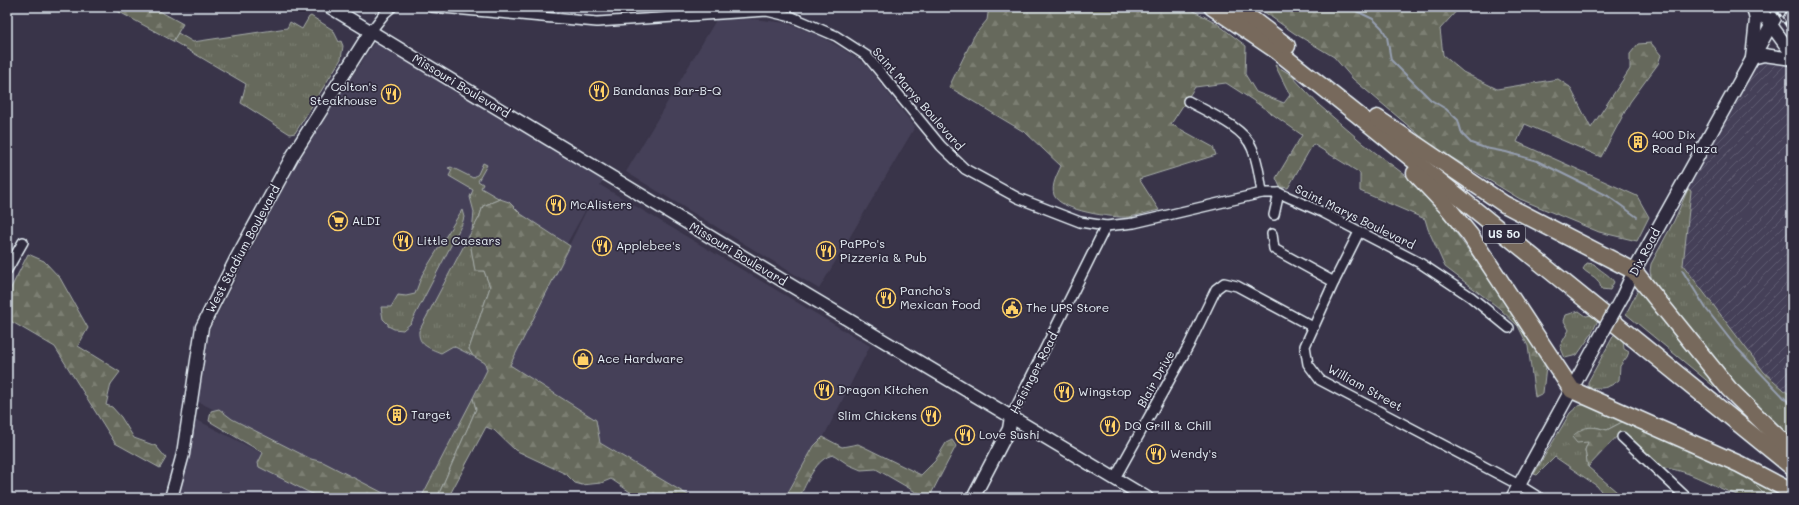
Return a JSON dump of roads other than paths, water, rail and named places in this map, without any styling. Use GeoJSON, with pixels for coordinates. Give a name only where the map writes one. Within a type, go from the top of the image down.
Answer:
{"type":"FeatureCollection","features":[{"type":"Feature","properties":{"kind":"highway","name":"US 50"},"geometry":{"type":"LineString","coordinates":[[1212,7],[1277,51],[1358,115],[1792,467]]}},
{"type":"Feature","properties":{"kind":"highway","name":"US 50"},"geometry":{"type":"LineString","coordinates":[[1236,7],[1283,42],[1792,456]]}},
{"type":"Feature","properties":{"kind":"highway"},"geometry":{"type":"LineString","coordinates":[[1358,115],[1448,208],[1470,235],[1572,390],[1739,464],[1792,492]]}},
{"type":"Feature","properties":{"kind":"highway"},"geometry":{"type":"LineString","coordinates":[[1377,118],[1504,204],[1634,271],[1729,389],[1792,451]]}},
{"type":"Feature","properties":{"kind":"main road","name":"Missouri Boulevard"},"geometry":{"type":"LineString","coordinates":[[330,7],[722,244],[1147,498]]}},
{"type":"Feature","properties":{"kind":"main road"},"geometry":{"type":"LineString","coordinates":[[1753,7],[1756,20],[1752,58],[1764,55],[1792,59]]}},
{"type":"Feature","properties":{"kind":"main road"},"geometry":{"type":"LineString","coordinates":[[1758,7],[1792,54]]}},
{"type":"Feature","properties":{"kind":"main road","name":"Dix Road"},"geometry":{"type":"LineString","coordinates":[[1512,498],[1622,297],[1634,271],[1781,7]]}},
{"type":"Feature","properties":{"kind":"main road","name":"West Stadium Boulevard"},"geometry":{"type":"LineString","coordinates":[[163,498],[172,493],[183,454],[202,327],[236,259],[293,155],[371,32]]}},
{"type":"Feature","properties":{"kind":"main road","name":"Heisinger Road"},"geometry":{"type":"LineString","coordinates":[[973,498],[1009,429],[1011,417]]}},
{"type":"Feature","properties":{"kind":"street"},"geometry":{"type":"LineString","coordinates":[[371,32],[385,13],[392,7]]}},
{"type":"Feature","properties":{"kind":"street","name":"Saint Marys Boulevard"},"geometry":{"type":"LineString","coordinates":[[431,7],[596,22],[768,11],[792,17],[836,36],[867,56],[941,146],[965,169],[1018,198],[1080,222],[1106,226],[1134,223],[1262,193],[1279,193],[1420,263],[1471,297],[1509,328]]}},
{"type":"Feature","properties":{"kind":"street"},"geometry":{"type":"LineString","coordinates":[[1188,101],[1230,125],[1246,138],[1252,146],[1258,166],[1262,193]]}},
{"type":"Feature","properties":{"kind":"street"},"geometry":{"type":"LineString","coordinates":[[1274,215],[1279,193]]}},
{"type":"Feature","properties":{"kind":"street","name":"Heisinger Road"},"geometry":{"type":"LineString","coordinates":[[1011,417],[1106,226]]}},
{"type":"Feature","properties":{"kind":"street","name":"William Street"},"geometry":{"type":"LineString","coordinates":[[1359,232],[1305,346],[1308,364],[1320,380],[1519,485],[1540,498]]}},
{"type":"Feature","properties":{"kind":"street"},"geometry":{"type":"LineString","coordinates":[[1272,234],[1274,249],[1334,282]]}},
{"type":"Feature","properties":{"kind":"street"},"geometry":{"type":"LineString","coordinates":[[7,270],[23,242]]}},
{"type":"Feature","properties":{"kind":"street","name":"Blair Drive"},"geometry":{"type":"LineString","coordinates":[[1115,478],[1189,345],[1216,289],[1224,283],[1237,286],[1313,327]]}},
{"type":"Feature","properties":{"kind":"street"},"geometry":{"type":"LineString","coordinates":[[1622,437],[1687,498]]}},
{"type":"Feature","properties":{"kind":"waterway"},"geometry":{"type":"LineString","coordinates":[[1348,7],[1373,19],[1382,28],[1387,37],[1391,60],[1431,100],[1446,109],[1458,120],[1462,134],[1471,143],[1537,161],[1608,196],[1637,217]]}},
{"type":"Feature","properties":{"kind":"waterway"},"geometry":{"type":"LineString","coordinates":[[1682,270],[1707,310],[1736,347],[1792,406]]}},
{"type":"Feature","properties":{"kind":"railway"},"geometry":{"type":"LineString","coordinates":[[1774,7],[1792,33]]}},
{"type":"Feature","properties":{"kind":"place","name":"Bandanas Bar-B-Q"},"geometry":{"type":"Point","coordinates":[599,91]}},
{"type":"Feature","properties":{"kind":"place","name":"Colton's Steakhouse"},"geometry":{"type":"Point","coordinates":[391,94]}},
{"type":"Feature","properties":{"kind":"place","name":"400 Dix Road Plaza"},"geometry":{"type":"Point","coordinates":[1638,142]}},
{"type":"Feature","properties":{"kind":"place","name":"McAlisters"},"geometry":{"type":"Point","coordinates":[556,205]}},
{"type":"Feature","properties":{"kind":"place","name":"ALDI"},"geometry":{"type":"Point","coordinates":[338,221]}},
{"type":"Feature","properties":{"kind":"place","name":"Little Caesars"},"geometry":{"type":"Point","coordinates":[403,241]}},
{"type":"Feature","properties":{"kind":"place","name":"Applebee's"},"geometry":{"type":"Point","coordinates":[602,246]}},
{"type":"Feature","properties":{"kind":"place","name":"PaPPo's Pizzeria & Pub"},"geometry":{"type":"Point","coordinates":[826,251]}},
{"type":"Feature","properties":{"kind":"place","name":"Pancho's Mexican Food"},"geometry":{"type":"Point","coordinates":[886,298]}},
{"type":"Feature","properties":{"kind":"place","name":"The UPS Store"},"geometry":{"type":"Point","coordinates":[1012,308]}},
{"type":"Feature","properties":{"kind":"place","name":"Ace Hardware"},"geometry":{"type":"Point","coordinates":[583,359]}},
{"type":"Feature","properties":{"kind":"place","name":"Dragon Kitchen"},"geometry":{"type":"Point","coordinates":[824,390]}},
{"type":"Feature","properties":{"kind":"place","name":"Wingstop"},"geometry":{"type":"Point","coordinates":[1064,392]}},
{"type":"Feature","properties":{"kind":"place","name":"Target"},"geometry":{"type":"Point","coordinates":[397,415]}},
{"type":"Feature","properties":{"kind":"place","name":"Slim Chickens"},"geometry":{"type":"Point","coordinates":[931,416]}},
{"type":"Feature","properties":{"kind":"place","name":"DQ Grill & Chill"},"geometry":{"type":"Point","coordinates":[1110,426]}},
{"type":"Feature","properties":{"kind":"place","name":"Love Sushi"},"geometry":{"type":"Point","coordinates":[965,435]}},
{"type":"Feature","properties":{"kind":"place","name":"Wendy's"},"geometry":{"type":"Point","coordinates":[1156,454]}}]}
